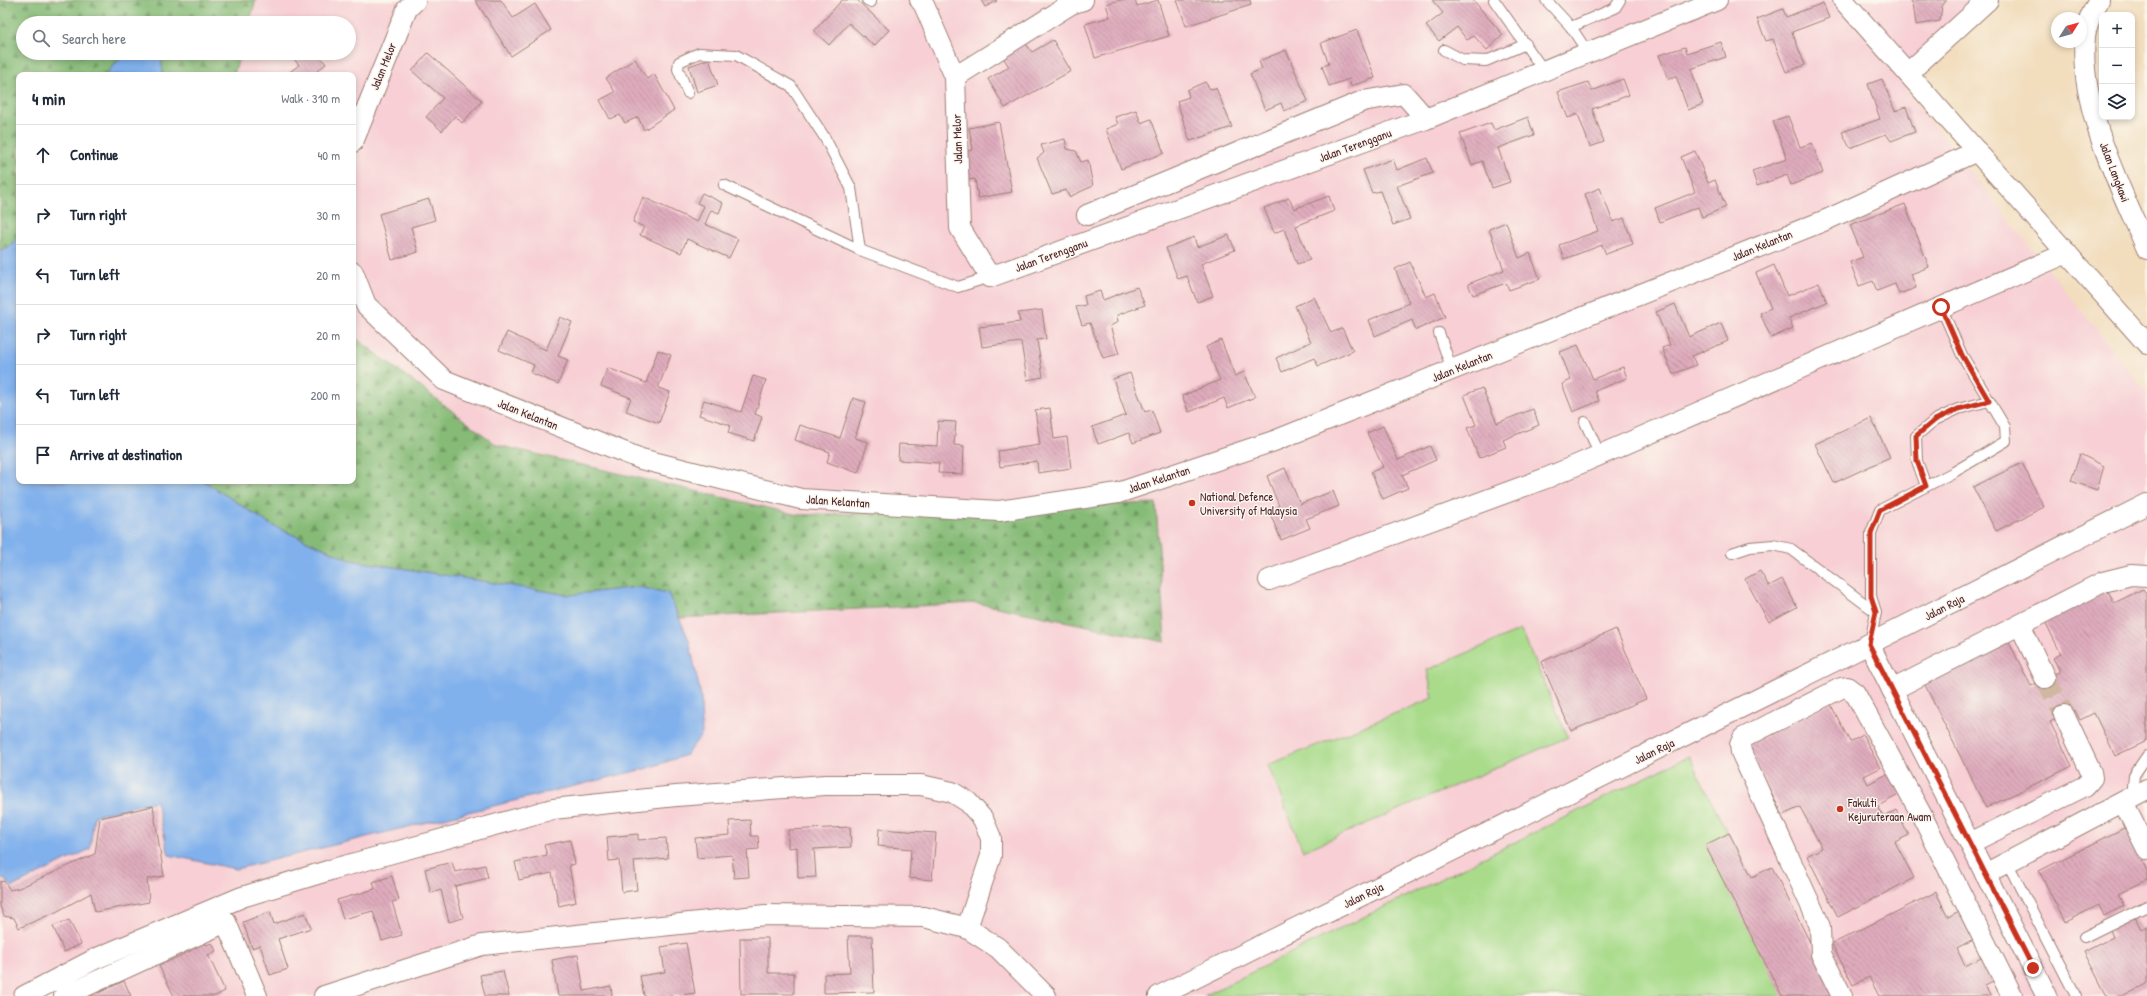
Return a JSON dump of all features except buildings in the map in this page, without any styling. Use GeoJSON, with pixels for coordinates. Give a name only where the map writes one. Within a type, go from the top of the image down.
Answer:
{"type":"FeatureCollection","features":[{"type":"Feature","properties":{"kind":"street","name":"Jalan Melor"},"geometry":{"type":"LineString","coordinates":[[356,134],[406,9],[416,0]]}},
{"type":"Feature","properties":{"kind":"street","name":"Jalan Melor"},"geometry":{"type":"LineString","coordinates":[[920,0],[924,5],[955,77],[960,228],[990,277]]}},
{"type":"Feature","properties":{"kind":"street","name":"Jalan Terengganu"},"geometry":{"type":"LineString","coordinates":[[990,277],[1426,119],[1716,0]]}},
{"type":"Feature","properties":{"kind":"street"},"geometry":{"type":"LineString","coordinates":[[1843,0],[2147,344]]}},
{"type":"Feature","properties":{"kind":"street"},"geometry":{"type":"LineString","coordinates":[[1908,73],[1988,0]]}},
{"type":"Feature","properties":{"kind":"street","name":"Jalan Langkawi"},"geometry":{"type":"LineString","coordinates":[[2099,0],[2091,15],[2085,35],[2084,67],[2095,120],[2116,179],[2147,249]]}},
{"type":"Feature","properties":{"kind":"street"},"geometry":{"type":"LineString","coordinates":[[955,77],[1075,1]]}},
{"type":"Feature","properties":{"kind":"street"},"geometry":{"type":"LineString","coordinates":[[1087,215],[1363,101],[1404,94],[1426,119]]}},
{"type":"Feature","properties":{"kind":"street","name":"Jalan Kelantan"},"geometry":{"type":"LineString","coordinates":[[356,279],[366,304],[444,380],[642,459],[801,499],[999,511],[1118,493],[1274,441],[1826,220],[1976,151]]}},
{"type":"Feature","properties":{"kind":"street"},"geometry":{"type":"LineString","coordinates":[[1269,580],[1549,477],[2067,254]]}},
{"type":"Feature","properties":{"kind":"street","name":"Jalan Raja"},"geometry":{"type":"LineString","coordinates":[[1160,996],[1869,644],[2147,504]]}},
{"type":"Feature","properties":{"kind":"street"},"geometry":{"type":"LineString","coordinates":[[1892,690],[2103,582],[2131,576],[2147,576]]}},
{"type":"Feature","properties":{"kind":"street"},"geometry":{"type":"LineString","coordinates":[[2020,625],[2045,678]]}},
{"type":"Feature","properties":{"kind":"street"},"geometry":{"type":"LineString","coordinates":[[1869,644],[2047,996]]}},
{"type":"Feature","properties":{"kind":"street"},"geometry":{"type":"LineString","coordinates":[[1842,996],[1821,954],[1820,927],[1817,919],[1741,752],[1740,745],[1743,738],[1841,688],[1847,687],[1855,694],[1889,754],[1920,812],[2009,989],[2033,968]]}},
{"type":"Feature","properties":{"kind":"street"},"geometry":{"type":"LineString","coordinates":[[1970,843],[2085,786],[2092,778],[2091,772],[2064,715]]}},
{"type":"Feature","properties":{"kind":"street"},"geometry":{"type":"LineString","coordinates":[[1889,754],[1918,740]]}},
{"type":"Feature","properties":{"kind":"street"},"geometry":{"type":"LineString","coordinates":[[24,996],[95,959],[242,897],[337,868],[553,809],[738,791],[825,785],[921,785],[952,792],[968,802],[983,819],[991,838],[991,856],[966,928]]}},
{"type":"Feature","properties":{"kind":"street"},"geometry":{"type":"LineString","coordinates":[[1985,874],[2134,796],[2147,849]]}},
{"type":"Feature","properties":{"kind":"street"},"geometry":{"type":"LineString","coordinates":[[1920,812],[1948,799]]}},
{"type":"Feature","properties":{"kind":"street"},"geometry":{"type":"LineString","coordinates":[[1972,915],[1999,902]]}},
{"type":"Feature","properties":{"kind":"street"},"geometry":{"type":"LineString","coordinates":[[324,996],[482,945],[765,915],[924,916],[966,928],[979,934],[998,948],[1046,996]]}},
{"type":"Feature","properties":{"kind":"street"},"geometry":{"type":"LineString","coordinates":[[64,996],[226,922],[257,996]]}},
{"type":"Feature","properties":{"kind":"lane"},"geometry":{"type":"LineString","coordinates":[[1494,0],[1544,71]]}},
{"type":"Feature","properties":{"kind":"lane"},"geometry":{"type":"LineString","coordinates":[[1546,0],[1570,27],[1588,53]]}},
{"type":"Feature","properties":{"kind":"lane"},"geometry":{"type":"LineString","coordinates":[[1570,27],[1615,8],[1620,0]]}},
{"type":"Feature","properties":{"kind":"lane"},"geometry":{"type":"LineString","coordinates":[[1444,50],[1463,60],[1486,61],[1526,44]]}},
{"type":"Feature","properties":{"kind":"lane"},"geometry":{"type":"LineString","coordinates":[[688,93],[678,69],[678,62],[699,53],[736,55],[791,86],[825,138],[851,188],[860,250]]}},
{"type":"Feature","properties":{"kind":"lane"},"geometry":{"type":"LineString","coordinates":[[724,185],[860,250],[958,287],[990,277]]}},
{"type":"Feature","properties":{"kind":"lane"},"geometry":{"type":"LineString","coordinates":[[1869,644],[1876,612],[1871,596],[1871,533],[1880,510],[2006,441],[2005,427],[1962,355],[1941,307]]}},
{"type":"Feature","properties":{"kind":"lane"},"geometry":{"type":"LineString","coordinates":[[1439,333],[1452,370]]}},
{"type":"Feature","properties":{"kind":"lane"},"geometry":{"type":"LineString","coordinates":[[1926,486],[1917,461],[1916,436],[1935,420],[1958,409],[1989,401]]}},
{"type":"Feature","properties":{"kind":"lane"},"geometry":{"type":"LineString","coordinates":[[1585,422],[1600,455]]}},
{"type":"Feature","properties":{"kind":"lane"},"geometry":{"type":"LineString","coordinates":[[1732,552],[1750,547],[1773,545],[1791,549],[1876,612]]}},
{"type":"Feature","properties":{"kind":"lane"},"geometry":{"type":"LineString","coordinates":[[2134,796],[2134,775],[2147,756]]}},
{"type":"Feature","properties":{"kind":"lane"},"geometry":{"type":"LineString","coordinates":[[2007,862],[2076,996]]}},
{"type":"Feature","properties":{"kind":"lane"},"geometry":{"type":"LineString","coordinates":[[2084,936],[2147,906]]}},
{"type":"Feature","properties":{"kind":"shaded area","name":"National Defence University of Malaysia"},"geometry":{"type":"Polygon","coordinates":[[[0,0],[2002,0],[1905,90],[2147,393],[2147,996],[0,996],[0,879],[94,816],[156,801],[169,855],[236,869],[701,696],[689,640],[680,618],[214,484],[356,484],[356,72],[163,72],[161,60],[356,60],[356,16],[16,16],[16,60],[119,60],[108,72],[16,72],[16,238],[0,250],[0,0]]]}},
{"type":"Feature","properties":{"kind":"green space"},"geometry":{"type":"Polygon","coordinates":[[[0,0],[256,0],[251,16],[16,16],[16,60],[119,60],[108,72],[16,72],[16,239],[9,247],[0,250],[0,0]]]}},
{"type":"Feature","properties":{"kind":"green space"},"geometry":{"type":"Polygon","coordinates":[[[161,60],[238,60],[235,72],[163,72],[161,60]]]}},
{"type":"Feature","properties":{"kind":"green space"},"geometry":{"type":"Polygon","coordinates":[[[356,338],[497,445],[798,515],[1156,503],[1165,642],[977,603],[680,618],[668,593],[638,587],[569,595],[350,560],[271,525],[209,484],[356,484],[356,338]]]}},
{"type":"Feature","properties":{"kind":"green space"},"geometry":{"type":"Polygon","coordinates":[[[1521,630],[1568,737],[1303,851],[1268,765],[1433,698],[1427,670],[1521,630]]]}},
{"type":"Feature","properties":{"kind":"green space"},"geometry":{"type":"Polygon","coordinates":[[[1689,756],[1808,996],[1204,996],[1689,756]]]}},
{"type":"Feature","properties":{"kind":"water"},"geometry":{"type":"Polygon","coordinates":[[[119,60],[161,60],[163,72],[108,72],[119,60]]]}},
{"type":"Feature","properties":{"kind":"water"},"geometry":{"type":"Polygon","coordinates":[[[16,239],[16,484],[209,484],[271,525],[350,560],[569,595],[638,587],[668,593],[689,640],[701,696],[702,734],[686,755],[648,768],[236,869],[169,855],[156,801],[94,816],[90,849],[12,887],[3,878],[0,879],[0,250],[9,247],[16,239]]]}},
{"type":"Feature","properties":{"kind":"tunnel"},"geometry":{"type":"LineString","coordinates":[[2045,678],[2064,715]]}},
{"type":"Feature","properties":{"kind":"place","name":"National Defence University of Malaysia"},"geometry":{"type":"Point","coordinates":[1192,503]}},
{"type":"Feature","properties":{"kind":"place","name":"Fakulti Kejuruteraan Awam"},"geometry":{"type":"Point","coordinates":[1840,809]}},
{"type":"Feature","properties":{"kind":"route"},"geometry":{"type":"LineString","coordinates":[[1941,307],[1962,355],[1976,376],[1989,401],[1958,409],[1935,420],[1916,436],[1917,461],[1926,486],[1880,510],[1871,533],[1871,596],[1876,612],[1869,644],[2033,968]]}}]}
